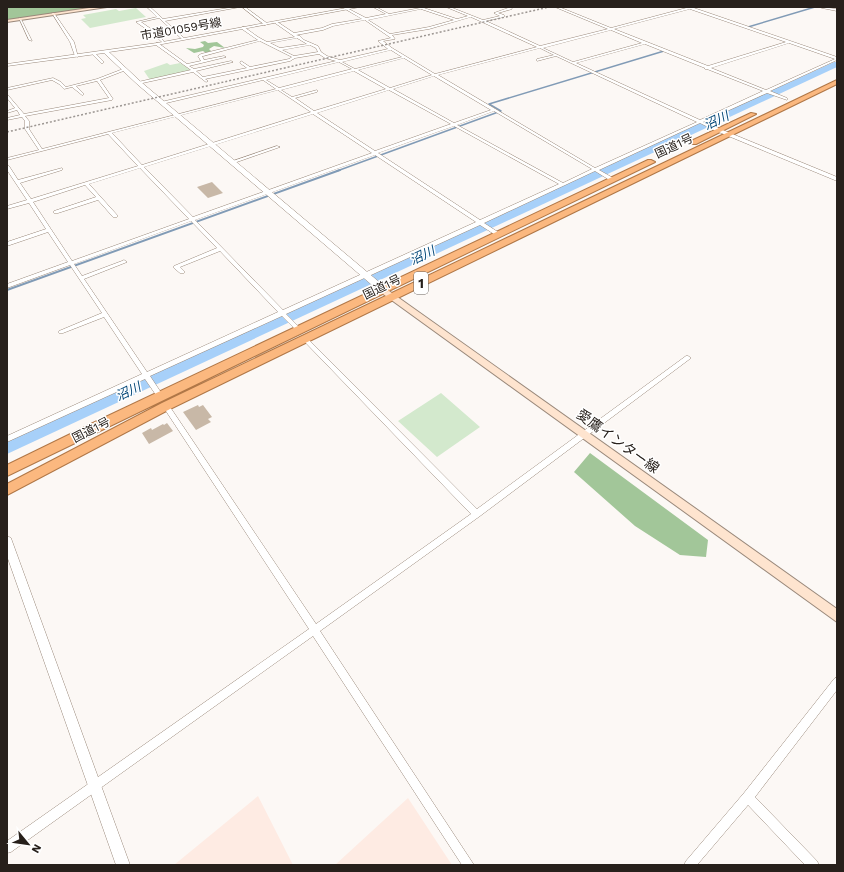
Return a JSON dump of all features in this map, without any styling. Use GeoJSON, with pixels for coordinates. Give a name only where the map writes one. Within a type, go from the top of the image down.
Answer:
{"type":"FeatureCollection","features":[{"type":"Feature","properties":{"kind":"highway","name":"国道1号"},"geometry":{"type":"LineString","coordinates":[[7,471],[157,392],[296,328],[379,287],[499,235],[610,179],[782,97],[837,75]]}},
{"type":"Feature","properties":{"kind":"highway","name":"国道1号"},"geometry":{"type":"LineString","coordinates":[[7,490],[166,406],[837,82]]}},
{"type":"Feature","properties":{"kind":"main road"},"geometry":{"type":"LineString","coordinates":[[7,21],[105,7]]}},
{"type":"Feature","properties":{"kind":"main road","name":"愛鷹インター線"},"geometry":{"type":"LineString","coordinates":[[379,287],[837,616]]}},
{"type":"Feature","properties":{"kind":"street"},"geometry":{"type":"LineString","coordinates":[[148,7],[184,39]]}},
{"type":"Feature","properties":{"kind":"street"},"geometry":{"type":"LineString","coordinates":[[164,20],[239,7]]}},
{"type":"Feature","properties":{"kind":"street"},"geometry":{"type":"LineString","coordinates":[[243,7],[266,24]]}},
{"type":"Feature","properties":{"kind":"street","name":"市道01059号線"},"geometry":{"type":"LineString","coordinates":[[7,65],[157,44],[345,8],[358,7]]}},
{"type":"Feature","properties":{"kind":"street"},"geometry":{"type":"LineString","coordinates":[[374,7],[389,14]]}},
{"type":"Feature","properties":{"kind":"street"},"geometry":{"type":"LineString","coordinates":[[294,34],[323,29],[332,25],[367,20],[422,7],[457,20]]}},
{"type":"Feature","properties":{"kind":"street"},"geometry":{"type":"LineString","coordinates":[[447,7],[472,16],[537,48],[698,122],[837,179]]}},
{"type":"Feature","properties":{"kind":"street"},"geometry":{"type":"LineString","coordinates":[[482,21],[503,16],[495,13],[511,8],[509,7]]}},
{"type":"Feature","properties":{"kind":"street"},"geometry":{"type":"LineString","coordinates":[[558,8],[564,7]]}},
{"type":"Feature","properties":{"kind":"street"},"geometry":{"type":"LineString","coordinates":[[7,208],[434,75],[695,7]]}},
{"type":"Feature","properties":{"kind":"street"},"geometry":{"type":"LineString","coordinates":[[822,7],[837,10]]}},
{"type":"Feature","properties":{"kind":"street"},"geometry":{"type":"LineString","coordinates":[[345,8],[367,20],[394,38],[380,41],[391,49],[610,179]]}},
{"type":"Feature","properties":{"kind":"street"},"geometry":{"type":"LineString","coordinates":[[558,8],[766,92],[782,97]]}},
{"type":"Feature","properties":{"kind":"street"},"geometry":{"type":"LineString","coordinates":[[689,8],[837,59]]}},
{"type":"Feature","properties":{"kind":"street"},"geometry":{"type":"LineString","coordinates":[[53,14],[72,42],[77,56]]}},
{"type":"Feature","properties":{"kind":"street"},"geometry":{"type":"LineString","coordinates":[[390,35],[472,16]]}},
{"type":"Feature","properties":{"kind":"street"},"geometry":{"type":"LineString","coordinates":[[160,17],[138,22],[153,32],[163,42]]}},
{"type":"Feature","properties":{"kind":"street"},"geometry":{"type":"LineString","coordinates":[[20,19],[31,40]]}},
{"type":"Feature","properties":{"kind":"street"},"geometry":{"type":"LineString","coordinates":[[276,22],[317,47],[320,53],[328,58],[340,61],[355,69],[562,184]]}},
{"type":"Feature","properties":{"kind":"street"},"geometry":{"type":"LineString","coordinates":[[243,28],[260,40],[281,49],[294,57]]}},
{"type":"Feature","properties":{"kind":"street"},"geometry":{"type":"LineString","coordinates":[[267,43],[299,37]]}},
{"type":"Feature","properties":{"kind":"street"},"geometry":{"type":"LineString","coordinates":[[204,61],[200,56],[260,40]]}},
{"type":"Feature","properties":{"kind":"street"},"geometry":{"type":"LineString","coordinates":[[706,68],[788,42]]}},
{"type":"Feature","properties":{"kind":"street"},"geometry":{"type":"LineString","coordinates":[[572,63],[645,43]]}},
{"type":"Feature","properties":{"kind":"street"},"geometry":{"type":"LineString","coordinates":[[157,44],[175,58],[188,65],[208,82]]}},
{"type":"Feature","properties":{"kind":"street"},"geometry":{"type":"LineString","coordinates":[[281,49],[312,44]]}},
{"type":"Feature","properties":{"kind":"street"},"geometry":{"type":"LineString","coordinates":[[162,103],[391,49]]}},
{"type":"Feature","properties":{"kind":"street"},"geometry":{"type":"LineString","coordinates":[[106,52],[162,103],[379,287]]}},
{"type":"Feature","properties":{"kind":"street"},"geometry":{"type":"LineString","coordinates":[[203,78],[250,69],[294,57],[320,53]]}},
{"type":"Feature","properties":{"kind":"street"},"geometry":{"type":"LineString","coordinates":[[94,54],[102,62]]}},
{"type":"Feature","properties":{"kind":"street"},"geometry":{"type":"LineString","coordinates":[[538,60],[555,56]]}},
{"type":"Feature","properties":{"kind":"street"},"geometry":{"type":"LineString","coordinates":[[188,65],[224,57]]}},
{"type":"Feature","properties":{"kind":"street"},"geometry":{"type":"LineString","coordinates":[[7,159],[404,57]]}},
{"type":"Feature","properties":{"kind":"street"},"geometry":{"type":"LineString","coordinates":[[7,439],[837,59]]}},
{"type":"Feature","properties":{"kind":"street"},"geometry":{"type":"LineString","coordinates":[[258,61],[265,65]]}},
{"type":"Feature","properties":{"kind":"street"},"geometry":{"type":"LineString","coordinates":[[139,83],[231,62]]}},
{"type":"Feature","properties":{"kind":"street"},"geometry":{"type":"LineString","coordinates":[[241,62],[250,69]]}},
{"type":"Feature","properties":{"kind":"street"},"geometry":{"type":"LineString","coordinates":[[274,63],[278,67]]}},
{"type":"Feature","properties":{"kind":"street"},"geometry":{"type":"LineString","coordinates":[[7,89],[53,80],[60,83],[65,88],[98,80],[124,70]]}},
{"type":"Feature","properties":{"kind":"street"},"geometry":{"type":"LineString","coordinates":[[263,79],[499,235]]}},
{"type":"Feature","properties":{"kind":"street"},"geometry":{"type":"LineString","coordinates":[[7,119],[111,99],[98,80]]}},
{"type":"Feature","properties":{"kind":"street"},"geometry":{"type":"LineString","coordinates":[[73,86],[82,94]]}},
{"type":"Feature","properties":{"kind":"street"},"geometry":{"type":"LineString","coordinates":[[292,98],[316,90]]}},
{"type":"Feature","properties":{"kind":"street"},"geometry":{"type":"LineString","coordinates":[[7,95],[17,109],[24,115],[27,121],[27,129],[42,150]]}},
{"type":"Feature","properties":{"kind":"street"},"geometry":{"type":"LineString","coordinates":[[7,112],[17,109]]}},
{"type":"Feature","properties":{"kind":"street"},"geometry":{"type":"LineString","coordinates":[[7,286],[192,220],[270,195],[494,110]]}},
{"type":"Feature","properties":{"kind":"street"},"geometry":{"type":"LineString","coordinates":[[109,133],[220,249],[284,313],[296,328]]}},
{"type":"Feature","properties":{"kind":"street"},"geometry":{"type":"LineString","coordinates":[[232,162],[278,147]]}},
{"type":"Feature","properties":{"kind":"street"},"geometry":{"type":"LineString","coordinates":[[7,167],[9,173],[30,201],[157,392]]}},
{"type":"Feature","properties":{"kind":"street"},"geometry":{"type":"LineString","coordinates":[[17,182],[60,169]]}},
{"type":"Feature","properties":{"kind":"street"},"geometry":{"type":"LineString","coordinates":[[86,183],[115,216]]}},
{"type":"Feature","properties":{"kind":"street"},"geometry":{"type":"LineString","coordinates":[[56,212],[99,198]]}},
{"type":"Feature","properties":{"kind":"street"},"geometry":{"type":"LineString","coordinates":[[7,244],[49,230]]}},
{"type":"Feature","properties":{"kind":"street"},"geometry":{"type":"LineString","coordinates":[[182,272],[176,267],[220,249]]}},
{"type":"Feature","properties":{"kind":"street"},"geometry":{"type":"LineString","coordinates":[[81,278],[124,262]]}},
{"type":"Feature","properties":{"kind":"street"},"geometry":{"type":"LineString","coordinates":[[61,332],[105,314]]}},
{"type":"Feature","properties":{"kind":"street"},"geometry":{"type":"LineString","coordinates":[[305,339],[477,514]]}},
{"type":"Feature","properties":{"kind":"street"},"geometry":{"type":"LineString","coordinates":[[7,848],[477,514],[586,435],[688,358]]}},
{"type":"Feature","properties":{"kind":"street"},"geometry":{"type":"LineString","coordinates":[[166,406],[468,865]]}},
{"type":"Feature","properties":{"kind":"street"},"geometry":{"type":"LineString","coordinates":[[7,541],[123,865]]}},
{"type":"Feature","properties":{"kind":"street"},"geometry":{"type":"LineString","coordinates":[[690,865],[748,797],[837,682]]}},
{"type":"Feature","properties":{"kind":"street"},"geometry":{"type":"LineString","coordinates":[[748,797],[813,865]]}},
{"type":"Feature","properties":{"kind":"shaded area"},"geometry":{"type":"Polygon","coordinates":[[[258,796],[293,865],[174,865],[258,796]]]}},
{"type":"Feature","properties":{"kind":"shaded area"},"geometry":{"type":"Polygon","coordinates":[[[408,798],[452,865],[335,865],[408,798]]]}},
{"type":"Feature","properties":{"kind":"green space"},"geometry":{"type":"Polygon","coordinates":[[[7,7],[97,7],[7,20],[7,7]]]}},
{"type":"Feature","properties":{"kind":"green space"},"geometry":{"type":"Polygon","coordinates":[[[136,8],[146,17],[90,28],[81,19],[86,18],[83,15],[116,9],[119,11],[136,8]]]}},
{"type":"Feature","properties":{"kind":"green space"},"geometry":{"type":"Polygon","coordinates":[[[205,41],[208,43],[217,42],[225,48],[214,46],[209,49],[211,51],[206,53],[203,51],[194,53],[186,48],[195,49],[203,47],[204,45],[200,42],[205,41]]]}},
{"type":"Feature","properties":{"kind":"green space"},"geometry":{"type":"Polygon","coordinates":[[[167,63],[170,65],[180,63],[192,70],[150,80],[144,71],[167,63]]]}},
{"type":"Feature","properties":{"kind":"green space"},"geometry":{"type":"Polygon","coordinates":[[[441,393],[480,427],[437,457],[398,421],[441,393]]]}},
{"type":"Feature","properties":{"kind":"green space"},"geometry":{"type":"Polygon","coordinates":[[[590,453],[708,540],[706,557],[680,555],[635,526],[574,472],[590,453]]]}},
{"type":"Feature","properties":{"kind":"building"},"geometry":{"type":"Polygon","coordinates":[[[212,182],[223,193],[208,198],[197,187],[212,182]]]}},
{"type":"Feature","properties":{"kind":"building"},"geometry":{"type":"Polygon","coordinates":[[[198,405],[199,407],[203,405],[212,417],[208,419],[211,422],[196,430],[183,412],[198,405]]]}},
{"type":"Feature","properties":{"kind":"building"},"geometry":{"type":"Polygon","coordinates":[[[167,423],[173,431],[149,444],[142,433],[151,428],[152,430],[167,423]]]}},
{"type":"Feature","properties":{"kind":"waterway"},"geometry":{"type":"LineString","coordinates":[[748,27],[815,7]]}},
{"type":"Feature","properties":{"kind":"waterway"},"geometry":{"type":"LineString","coordinates":[[337,171],[501,111],[489,104],[664,51]]}},
{"type":"Feature","properties":{"kind":"waterway","name":"沼川"},"geometry":{"type":"LineString","coordinates":[[7,447],[837,64]]}},
{"type":"Feature","properties":{"kind":"waterway"},"geometry":{"type":"LineString","coordinates":[[7,290],[340,170]]}},
{"type":"Feature","properties":{"kind":"railway"},"geometry":{"type":"LineString","coordinates":[[7,132],[549,7]]}}]}
